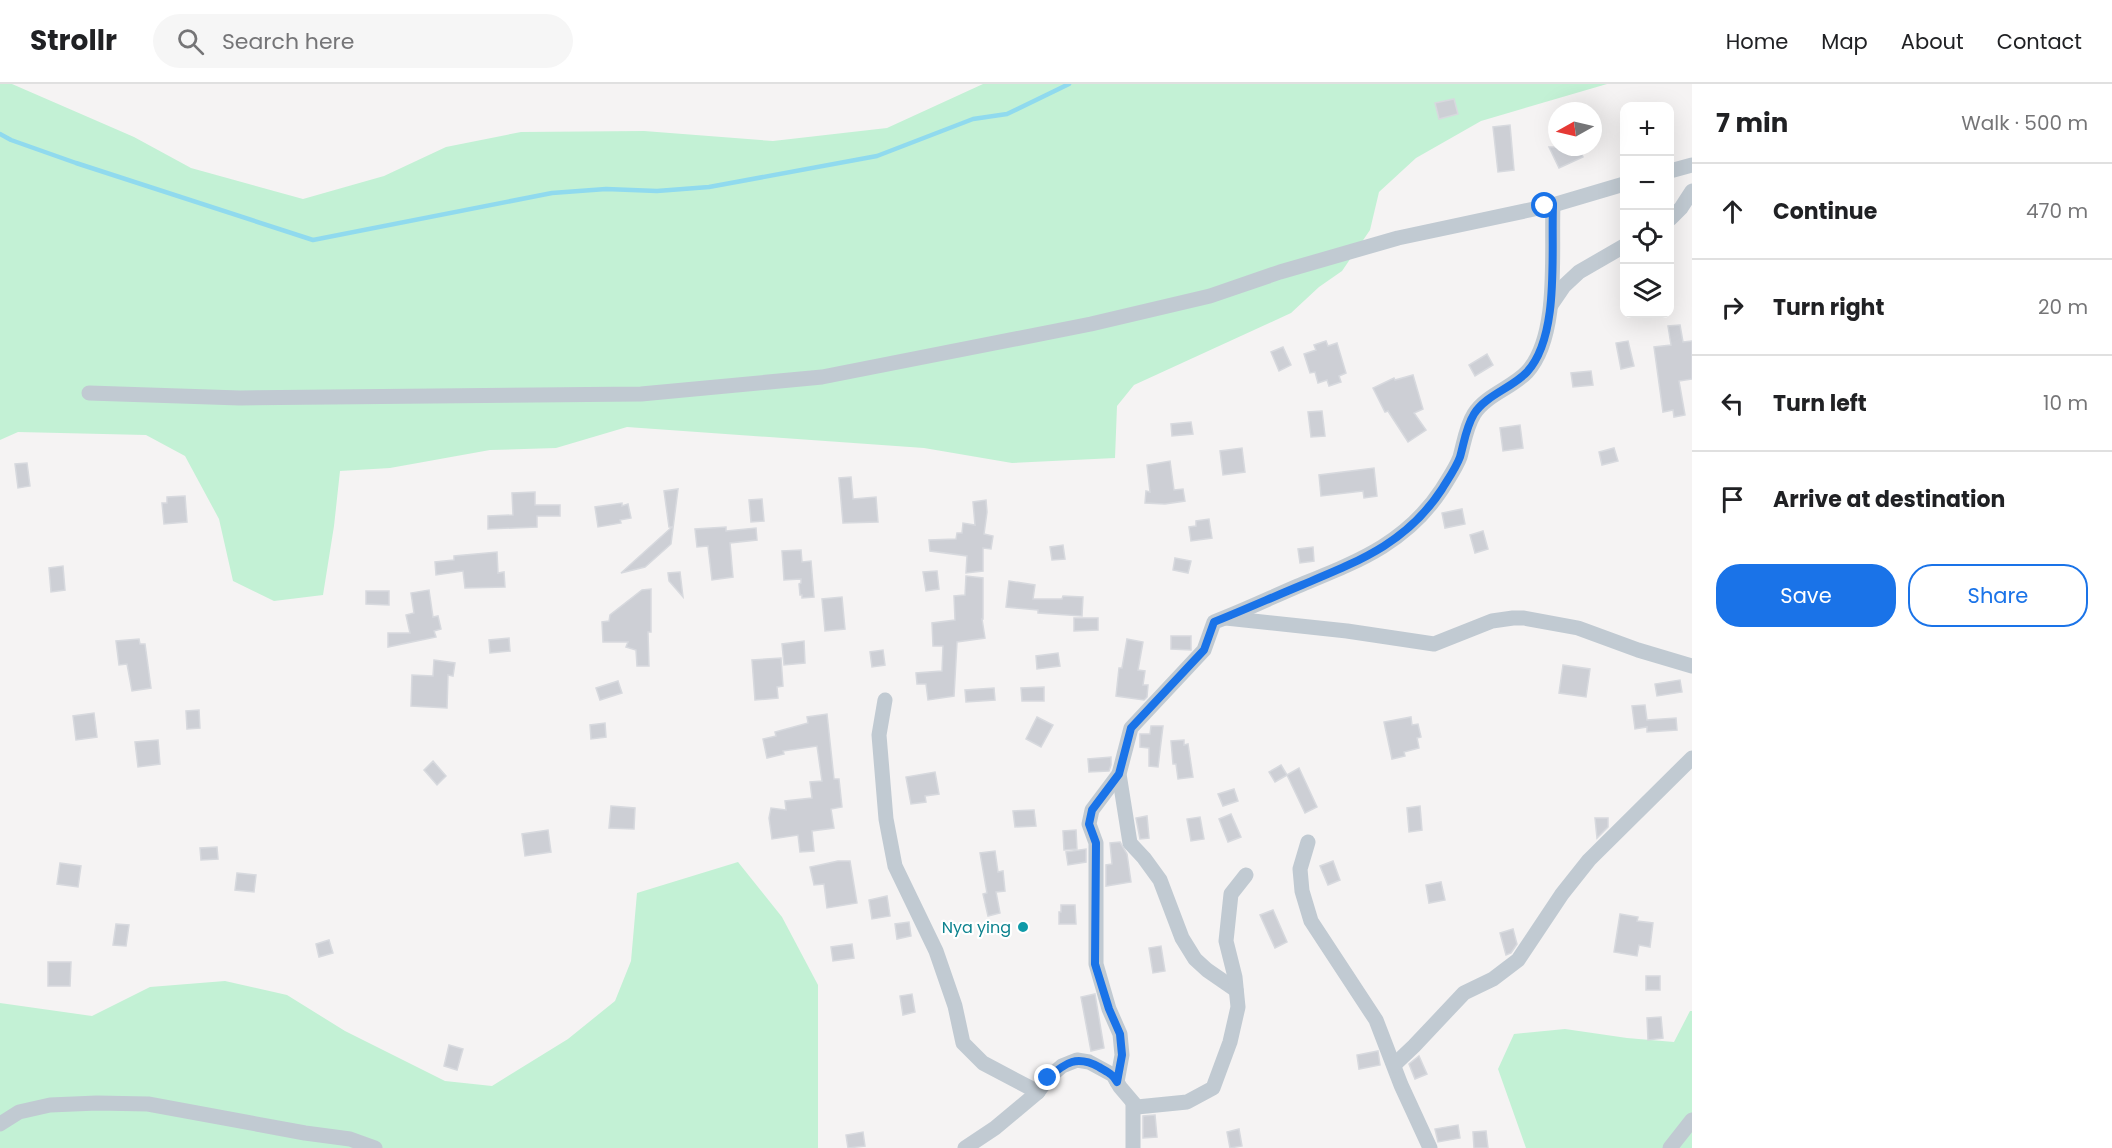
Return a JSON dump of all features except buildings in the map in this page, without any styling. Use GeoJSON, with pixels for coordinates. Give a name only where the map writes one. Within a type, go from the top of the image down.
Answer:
{"type":"FeatureCollection","features":[{"type":"Feature","properties":{"kind":"street"},"geometry":{"type":"LineString","coordinates":[[1674,170],[1692,165]]}},
{"type":"Feature","properties":{"kind":"street"},"geometry":{"type":"LineString","coordinates":[[89,393],[240,398],[641,394],[822,377],[1091,324],[1210,296],[1280,272],[1398,238],[1553,205],[1620,185]]}},
{"type":"Feature","properties":{"kind":"street"},"geometry":{"type":"LineString","coordinates":[[1674,215],[1692,191]]}},
{"type":"Feature","properties":{"kind":"street"},"geometry":{"type":"LineString","coordinates":[[1117,1082],[1122,1055],[1120,1034],[1109,1009],[1095,964],[1096,843],[1089,824],[1092,810],[1119,774],[1131,728],[1204,650],[1214,622],[1365,558],[1401,534],[1435,499],[1454,468],[1474,412],[1525,374],[1536,360],[1545,342],[1550,307],[1553,205]]}},
{"type":"Feature","properties":{"kind":"street"},"geometry":{"type":"LineString","coordinates":[[1550,307],[1564,286],[1579,272],[1620,248]]}},
{"type":"Feature","properties":{"kind":"street"},"geometry":{"type":"LineString","coordinates":[[1225,617],[1434,644],[1492,621],[1524,618],[1578,628],[1638,650],[1692,666]]}},
{"type":"Feature","properties":{"kind":"street"},"geometry":{"type":"LineString","coordinates":[[885,700],[879,735],[886,819],[895,866],[936,951],[955,1006],[963,1043],[983,1063],[1038,1092]]}},
{"type":"Feature","properties":{"kind":"street"},"geometry":{"type":"LineString","coordinates":[[1394,1065],[1464,993],[1493,979],[1518,960],[1562,894],[1590,860],[1692,758]]}},
{"type":"Feature","properties":{"kind":"street"},"geometry":{"type":"LineString","coordinates":[[1119,774],[1130,843],[1160,880],[1182,938],[1195,959],[1236,990]]}},
{"type":"Feature","properties":{"kind":"street"},"geometry":{"type":"LineString","coordinates":[[1308,842],[1300,869],[1302,891],[1311,921],[1376,1020],[1430,1148]]}},
{"type":"Feature","properties":{"kind":"street"},"geometry":{"type":"LineString","coordinates":[[965,1148],[995,1128],[1038,1092],[1048,1078],[1062,1066],[1077,1060],[1089,1062],[1113,1075],[1137,1107],[1187,1102],[1213,1088],[1230,1042],[1238,1008],[1226,941],[1232,894],[1246,875]]}},
{"type":"Feature","properties":{"kind":"street"},"geometry":{"type":"LineString","coordinates":[[0,1124],[20,1112],[50,1105],[148,1104],[350,1139],[375,1148]]}},
{"type":"Feature","properties":{"kind":"street"},"geometry":{"type":"LineString","coordinates":[[1133,1104],[1133,1148]]}},
{"type":"Feature","properties":{"kind":"street"},"geometry":{"type":"LineString","coordinates":[[1670,1148],[1692,1120]]}},
{"type":"Feature","properties":{"kind":"green space"},"geometry":{"type":"Polygon","coordinates":[[[0,84],[12,84],[134,137],[191,168],[303,199],[384,176],[446,147],[521,132],[644,131],[773,141],[887,128],[983,84],[1607,84],[1481,121],[1416,158],[1379,192],[1370,230],[1342,271],[1319,287],[1291,313],[1134,385],[1117,406],[1115,458],[1012,463],[924,448],[627,427],[556,448],[490,450],[390,468],[340,471],[323,595],[274,601],[233,581],[219,519],[185,456],[146,435],[18,432],[0,440],[0,84]]]}},
{"type":"Feature","properties":{"kind":"green space"},"geometry":{"type":"Polygon","coordinates":[[[738,862],[782,917],[818,985],[818,1148],[0,1148],[0,1003],[92,1016],[150,987],[225,981],[287,995],[345,1031],[445,1081],[492,1086],[568,1039],[615,1001],[631,961],[637,893],[738,862]]]}},
{"type":"Feature","properties":{"kind":"green space"},"geometry":{"type":"Polygon","coordinates":[[[1692,1011],[1692,1148],[1526,1148],[1498,1069],[1514,1034],[1565,1029],[1674,1042],[1692,1011]]]}},
{"type":"Feature","properties":{"kind":"waterway"},"geometry":{"type":"LineString","coordinates":[[0,134],[76,163],[313,240],[552,193],[606,189],[657,191],[709,187],[877,156],[973,119],[1007,114],[1069,84]]}},
{"type":"Feature","properties":{"kind":"place","name":"Nya ying"},"geometry":{"type":"Point","coordinates":[1023,927]}},
{"type":"Feature","properties":{"kind":"route"},"geometry":{"type":"LineString","coordinates":[[1048,1078],[1062,1066],[1077,1060],[1089,1062],[1113,1075],[1117,1082],[1122,1055],[1120,1034],[1109,1009],[1095,964],[1096,843],[1089,824],[1092,810],[1119,774],[1131,728],[1204,650],[1214,622],[1365,558],[1401,534],[1428,508],[1459,459],[1474,412],[1525,374],[1536,360],[1545,342],[1550,307],[1553,205],[1545,206]]}}]}
